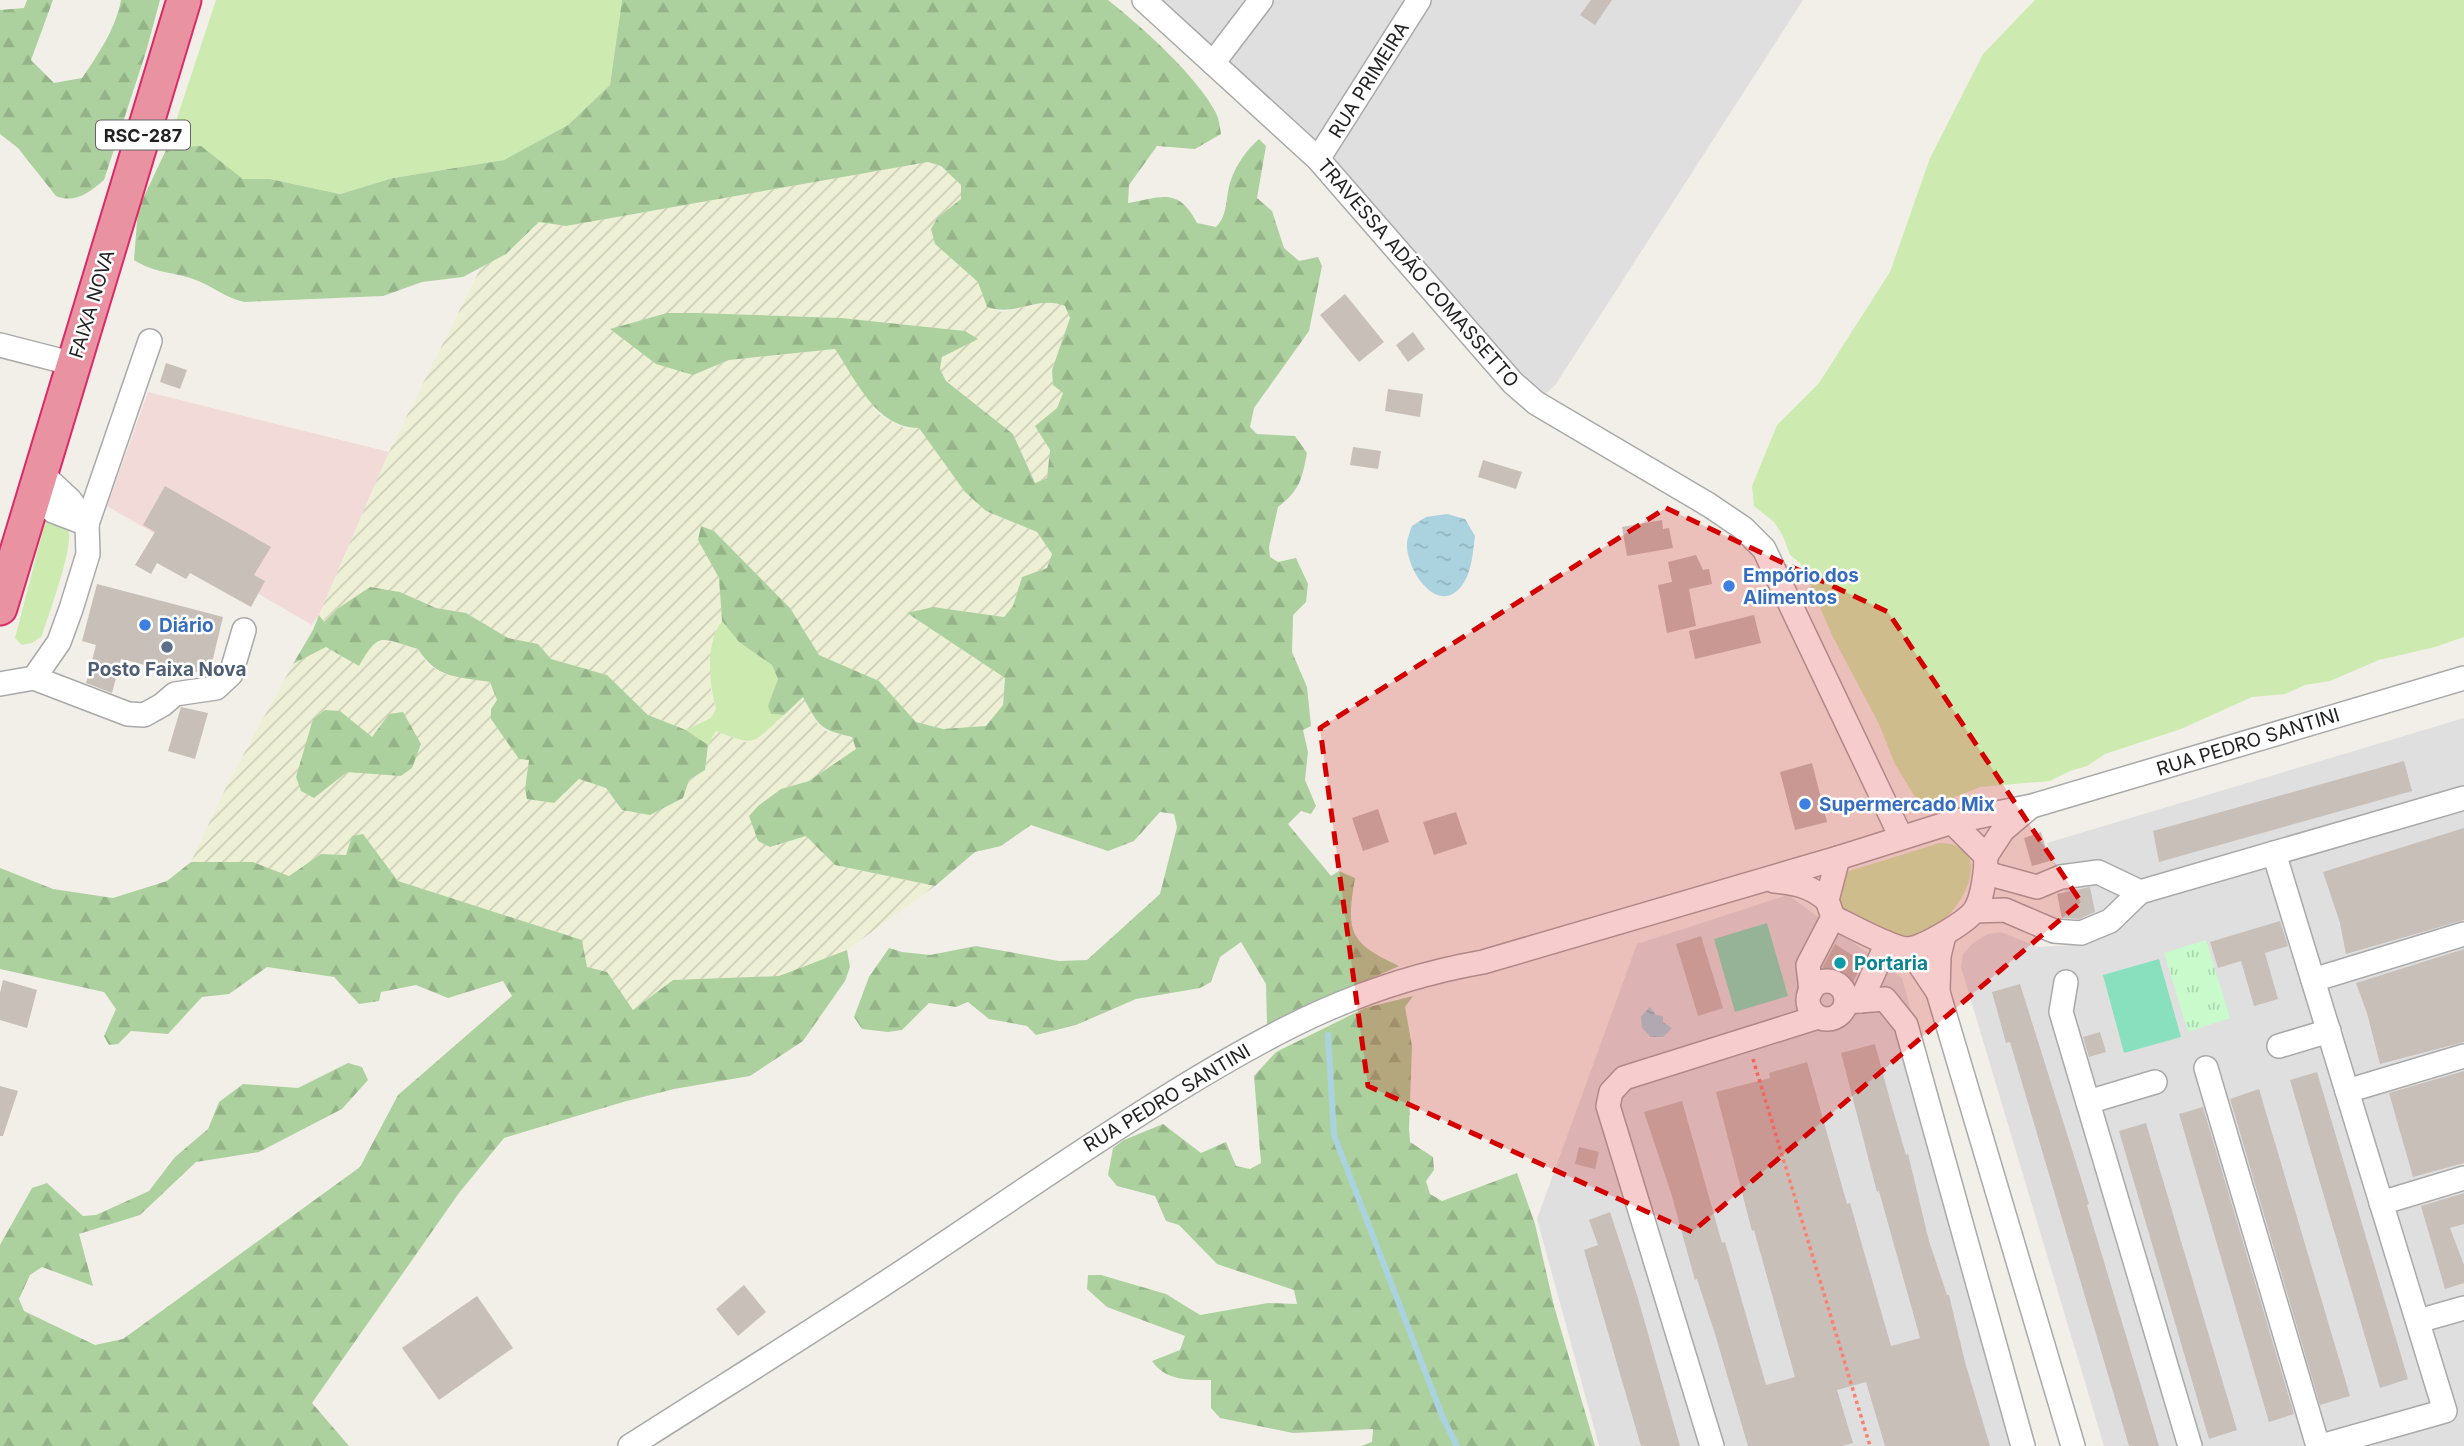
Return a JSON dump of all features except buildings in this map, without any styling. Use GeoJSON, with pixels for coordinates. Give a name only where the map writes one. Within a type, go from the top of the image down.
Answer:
{"type":"FeatureCollection","features":[{"type":"Feature","properties":{"kind":"highway","name":"FAIXA NOVA"},"geometry":{"type":"LineString","coordinates":[[0,608],[184,0]]}},
{"type":"Feature","properties":{"kind":"street","name":"TRAVESSA ADÃO COMASSETTO"},"geometry":{"type":"LineString","coordinates":[[1144,0],[1318,159],[1513,383],[1536,403],[1709,505],[1743,528],[1763,549],[1901,837]]}},
{"type":"Feature","properties":{"kind":"street"},"geometry":{"type":"LineString","coordinates":[[1213,63],[1261,0]]}},
{"type":"Feature","properties":{"kind":"street","name":"RUA PRIMEIRA"},"geometry":{"type":"LineString","coordinates":[[1318,159],[1419,0]]}},
{"type":"Feature","properties":{"kind":"street"},"geometry":{"type":"LineString","coordinates":[[34,678],[59,642],[71,609],[88,554],[87,524],[150,341]]}},
{"type":"Feature","properties":{"kind":"street"},"geometry":{"type":"LineString","coordinates":[[0,345],[74,364]]}},
{"type":"Feature","properties":{"kind":"street"},"geometry":{"type":"LineString","coordinates":[[37,483],[70,500],[87,524]]}},
{"type":"Feature","properties":{"kind":"street"},"geometry":{"type":"LineString","coordinates":[[0,684],[34,678],[128,714],[145,715],[175,694],[216,688],[231,674],[244,630]]}},
{"type":"Feature","properties":{"kind":"street","name":"RUA PEDRO SANTINI"},"geometry":{"type":"LineString","coordinates":[[1952,822],[2032,806],[2464,678]]}},
{"type":"Feature","properties":{"kind":"street"},"geometry":{"type":"LineString","coordinates":[[1712,1446],[1608,1106],[1611,1092],[1623,1078],[1818,1017],[1832,1018],[1854,1001],[1898,946],[1944,935],[1975,911],[2005,910],[2054,931],[2081,933],[2110,921],[2140,892],[2464,798]]}},
{"type":"Feature","properties":{"kind":"street","name":"RUA PEDRO SANTINI"},"geometry":{"type":"LineString","coordinates":[[1986,865],[2003,830],[2032,806]]}},
{"type":"Feature","properties":{"kind":"street"},"geometry":{"type":"LineString","coordinates":[[1818,1017],[1809,1005],[1811,991],[1808,965],[1830,909],[1838,858],[1952,822],[1986,865],[2037,887],[2061,877],[2098,872],[2140,892]]}},
{"type":"Feature","properties":{"kind":"street"},"geometry":{"type":"LineString","coordinates":[[2206,1068],[2320,1446],[2445,1411],[2274,853]]}},
{"type":"Feature","properties":{"kind":"street","name":"RUA PEDRO SANTINI"},"geometry":{"type":"LineString","coordinates":[[630,1446],[927,1255],[1093,1142],[1228,1059],[1290,1025],[1376,988],[1438,970],[1483,962],[1838,858]]}},
{"type":"Feature","properties":{"kind":"street"},"geometry":{"type":"LineString","coordinates":[[1975,911],[1986,865]]}},
{"type":"Feature","properties":{"kind":"street","name":"RUA PEDRO SANTINI"},"geometry":{"type":"LineString","coordinates":[[1763,880],[1801,883],[1815,890],[1830,909]]}},
{"type":"Feature","properties":{"kind":"street"},"geometry":{"type":"LineString","coordinates":[[2032,921],[2037,887]]}},
{"type":"Feature","properties":{"kind":"street"},"geometry":{"type":"LineString","coordinates":[[1830,909],[1898,946],[1938,992]]}},
{"type":"Feature","properties":{"kind":"street"},"geometry":{"type":"LineString","coordinates":[[2313,979],[2464,934]]}},
{"type":"Feature","properties":{"kind":"street"},"geometry":{"type":"LineString","coordinates":[[1944,935],[1939,956],[1938,992],[2073,1446]]}},
{"type":"Feature","properties":{"kind":"street"},"geometry":{"type":"LineString","coordinates":[[1811,991],[1815,985],[1829,981],[1842,988],[1854,1001]]}},
{"type":"Feature","properties":{"kind":"street"},"geometry":{"type":"LineString","coordinates":[[2066,982],[2061,1012],[2190,1446]]}},
{"type":"Feature","properties":{"kind":"street"},"geometry":{"type":"LineString","coordinates":[[1854,1001],[1885,999],[1906,1025],[2023,1446]]}},
{"type":"Feature","properties":{"kind":"street"},"geometry":{"type":"LineString","coordinates":[[2279,1046],[2329,1031]]}},
{"type":"Feature","properties":{"kind":"street"},"geometry":{"type":"LineString","coordinates":[[2347,1091],[2464,1056]]}},
{"type":"Feature","properties":{"kind":"street"},"geometry":{"type":"LineString","coordinates":[[2088,1102],[2155,1083]]}},
{"type":"Feature","properties":{"kind":"street"},"geometry":{"type":"LineString","coordinates":[[2381,1203],[2464,1178]]}},
{"type":"Feature","properties":{"kind":"street"},"geometry":{"type":"LineString","coordinates":[[2418,1321],[2464,1308]]}},
{"type":"Feature","properties":{"kind":"path"},"geometry":{"type":"LineString","coordinates":[[1747,1038],[1870,1446]]}},
{"type":"Feature","properties":{"kind":"highlighted area"},"geometry":{"type":"Polygon","coordinates":[[[1666,508],[1888,612],[2081,902],[1692,1232],[1368,1086],[1320,728],[1666,508]]]}},
{"type":"Feature","properties":{"kind":"shaded area"},"geometry":{"type":"Polygon","coordinates":[[[1144,0],[1803,0],[1556,384],[1536,403],[1318,159],[1144,0]]]}},
{"type":"Feature","properties":{"kind":"shaded area"},"geometry":{"type":"Polygon","coordinates":[[[148,392],[389,452],[319,615],[312,625],[107,506],[148,392]]]}},
{"type":"Feature","properties":{"kind":"shaded area"},"geometry":{"type":"Polygon","coordinates":[[[2464,718],[2464,1446],[2104,1446],[1961,967],[1963,954],[1973,943],[1988,934],[2001,932],[2038,947],[2084,944],[2047,843],[2464,718]]]}},
{"type":"Feature","properties":{"kind":"shaded area"},"geometry":{"type":"Polygon","coordinates":[[[1788,895],[1902,978],[2033,1446],[1599,1446],[1537,1219],[1637,944],[1788,895]]]}},
{"type":"Feature","properties":{"kind":"green space"},"geometry":{"type":"Polygon","coordinates":[[[27,0],[53,0],[31,60],[54,83],[82,78],[111,31],[121,0],[160,0],[104,180],[76,198],[56,196],[18,148],[0,134],[0,10],[24,8],[27,0]]]}},
{"type":"Feature","properties":{"kind":"green space"},"geometry":{"type":"Polygon","coordinates":[[[216,0],[622,0],[610,85],[568,125],[504,160],[393,178],[340,194],[270,179],[243,179],[201,147],[167,148],[216,0]]]}},
{"type":"Feature","properties":{"kind":"green space"},"geometry":{"type":"Polygon","coordinates":[[[622,0],[1108,0],[1152,37],[1196,83],[1216,113],[1221,134],[1195,149],[1157,146],[1129,185],[1128,203],[1160,197],[1176,199],[1197,223],[1216,227],[1223,216],[1229,186],[1239,163],[1259,139],[1266,146],[1257,198],[1272,211],[1284,248],[1299,261],[1318,257],[1322,266],[1309,331],[1254,408],[1250,427],[1257,434],[1295,436],[1307,453],[1299,483],[1278,507],[1269,547],[1270,557],[1278,562],[1296,558],[1308,584],[1306,602],[1293,615],[1292,652],[1307,687],[1311,726],[1303,730],[1308,752],[1305,780],[1316,806],[1311,814],[1301,811],[1288,824],[1331,876],[1339,871],[1355,878],[1351,911],[1355,933],[1369,950],[1399,966],[1267,1025],[1266,984],[1241,942],[1220,957],[1211,982],[1200,988],[1136,999],[1076,1025],[1036,1035],[1027,1026],[989,1019],[968,1002],[956,1007],[929,1003],[902,1030],[888,1032],[862,1029],[854,1017],[869,977],[889,948],[930,955],[976,946],[1059,961],[1087,960],[1160,894],[1177,827],[1174,814],[1160,812],[1134,841],[1108,851],[1031,825],[1001,846],[975,852],[935,886],[835,865],[806,836],[770,847],[758,841],[749,816],[758,806],[781,789],[809,781],[856,749],[852,737],[821,725],[803,697],[784,715],[771,714],[768,706],[778,679],[772,665],[739,642],[722,621],[719,578],[698,540],[701,526],[714,531],[790,608],[819,655],[879,681],[916,722],[943,729],[986,726],[1003,705],[1005,678],[907,613],[933,607],[1004,617],[1013,606],[1022,577],[1047,568],[1052,554],[1037,532],[986,511],[965,492],[919,428],[904,426],[879,411],[859,388],[835,349],[729,360],[693,375],[656,364],[610,329],[667,313],[697,313],[841,318],[965,331],[978,339],[942,357],[940,369],[946,381],[1013,434],[1035,483],[1047,478],[1050,450],[1035,426],[1057,408],[1063,393],[1053,385],[1052,370],[1070,318],[1065,306],[1055,303],[1008,310],[987,307],[978,282],[935,244],[931,229],[938,217],[961,199],[961,185],[941,166],[928,162],[566,226],[539,222],[506,254],[463,277],[422,282],[383,296],[244,302],[193,279],[157,270],[134,260],[138,209],[167,148],[201,146],[243,179],[270,179],[340,194],[393,178],[504,160],[568,125],[610,85],[622,0]]]}},
{"type":"Feature","properties":{"kind":"green space"},"geometry":{"type":"Polygon","coordinates":[[[2035,0],[2464,0],[2464,637],[2379,660],[2330,681],[2305,685],[2285,694],[2252,697],[2181,729],[2105,754],[2087,766],[2050,781],[1980,787],[1923,810],[1895,764],[1879,724],[1833,637],[1801,564],[1790,555],[1774,522],[1754,506],[1752,486],[1777,425],[1819,383],[1890,272],[1930,158],[1983,54],[2035,0]]]}},
{"type":"Feature","properties":{"kind":"green space"},"geometry":{"type":"Polygon","coordinates":[[[928,162],[941,166],[961,185],[961,199],[938,217],[935,244],[978,282],[987,307],[1001,312],[1053,301],[1066,306],[1070,318],[1052,370],[1063,393],[1057,408],[1035,426],[1050,450],[1047,478],[1035,483],[1013,434],[947,381],[940,369],[942,357],[977,339],[965,331],[841,318],[697,313],[693,375],[729,360],[835,349],[880,415],[904,428],[919,427],[965,492],[986,511],[1037,532],[1052,554],[1047,568],[1022,577],[1013,606],[1004,617],[933,607],[908,614],[1005,678],[1003,705],[986,727],[943,729],[916,722],[879,681],[819,655],[790,608],[714,531],[701,527],[698,540],[719,578],[722,621],[716,629],[711,690],[716,709],[712,718],[686,730],[648,715],[607,675],[551,659],[537,644],[508,638],[466,613],[437,608],[400,592],[337,609],[323,622],[319,615],[389,452],[481,267],[506,254],[539,222],[566,226],[928,162]]]}},
{"type":"Feature","properties":{"kind":"green space"},"geometry":{"type":"Polygon","coordinates":[[[51,517],[61,521],[68,529],[68,550],[42,636],[32,643],[22,645],[15,638],[45,522],[51,517]]]}},
{"type":"Feature","properties":{"kind":"green space"},"geometry":{"type":"Polygon","coordinates":[[[370,587],[400,592],[436,608],[466,613],[508,638],[538,644],[551,659],[607,675],[648,715],[686,730],[708,745],[705,770],[689,780],[683,798],[650,815],[622,810],[606,788],[579,779],[554,803],[527,799],[525,789],[529,760],[519,759],[491,719],[491,709],[497,700],[490,682],[449,675],[433,666],[418,649],[388,640],[377,642],[359,666],[326,647],[293,664],[319,615],[324,622],[337,609],[370,587]]]}},
{"type":"Feature","properties":{"kind":"green space"},"geometry":{"type":"Polygon","coordinates":[[[722,621],[739,642],[772,665],[779,680],[771,714],[784,715],[754,740],[740,740],[716,731],[708,745],[686,730],[711,718],[716,709],[710,663],[713,640],[722,621]]]}},
{"type":"Feature","properties":{"kind":"green space"},"geometry":{"type":"Polygon","coordinates":[[[380,639],[418,649],[427,664],[444,674],[490,682],[497,700],[491,709],[529,759],[525,789],[554,803],[579,779],[606,788],[623,810],[683,798],[689,780],[705,770],[708,745],[716,731],[744,742],[753,741],[803,696],[816,722],[826,731],[852,737],[856,750],[809,781],[781,789],[770,847],[806,836],[835,865],[935,886],[847,950],[779,976],[674,980],[633,1010],[607,972],[587,967],[582,940],[398,881],[363,834],[346,855],[321,854],[289,876],[253,862],[191,862],[229,781],[293,664],[326,647],[373,643],[380,639]]]}},
{"type":"Feature","properties":{"kind":"green space"},"geometry":{"type":"Polygon","coordinates":[[[325,710],[340,711],[372,737],[389,714],[403,712],[421,744],[412,768],[401,776],[347,772],[314,798],[301,791],[296,777],[313,719],[325,710]]]}},
{"type":"Feature","properties":{"kind":"green space"},"geometry":{"type":"Polygon","coordinates":[[[363,834],[398,881],[582,940],[587,967],[607,972],[633,1010],[673,980],[779,976],[847,950],[850,967],[845,981],[803,1041],[750,1076],[674,1089],[504,1138],[459,1193],[312,1403],[349,1446],[0,1446],[0,1245],[32,1188],[47,1183],[83,1216],[96,1215],[149,1191],[175,1157],[208,1129],[219,1102],[243,1084],[298,1088],[348,1063],[362,1067],[368,1080],[342,1109],[259,1152],[196,1162],[140,1215],[79,1234],[93,1286],[42,1267],[30,1275],[19,1299],[24,1311],[95,1345],[123,1339],[360,1167],[398,1095],[512,996],[503,981],[448,998],[416,985],[381,992],[379,1001],[359,1004],[334,977],[267,967],[229,994],[202,997],[168,1034],[131,1031],[118,1044],[109,1045],[104,1036],[116,1009],[104,992],[0,969],[0,868],[53,889],[113,898],[167,881],[191,862],[253,862],[289,876],[321,854],[346,855],[352,836],[363,834]]]}},
{"type":"Feature","properties":{"kind":"green space"},"geometry":{"type":"Polygon","coordinates":[[[1940,843],[1960,847],[1969,858],[1971,874],[1965,891],[1954,908],[1940,923],[1924,934],[1907,937],[1890,933],[1852,917],[1842,907],[1838,896],[1843,873],[1940,843]]]}},
{"type":"Feature","properties":{"kind":"green space"},"geometry":{"type":"Polygon","coordinates":[[[1767,923],[1788,996],[1735,1012],[1714,939],[1767,923]]]}},
{"type":"Feature","properties":{"kind":"green space"},"geometry":{"type":"Polygon","coordinates":[[[2206,940],[2230,1018],[2188,1032],[2164,953],[2206,940]]]}},
{"type":"Feature","properties":{"kind":"green space"},"geometry":{"type":"Polygon","coordinates":[[[2159,959],[2181,1037],[2124,1053],[2103,975],[2159,959]]]}},
{"type":"Feature","properties":{"kind":"green space"},"geometry":{"type":"Polygon","coordinates":[[[1413,996],[1405,1007],[1412,1046],[1410,1142],[1433,1157],[1434,1170],[1426,1181],[1430,1194],[1442,1201],[1517,1173],[1535,1224],[1554,1306],[1595,1446],[1361,1446],[1372,1442],[1373,1429],[1293,1433],[1220,1418],[1211,1408],[1211,1380],[1171,1376],[1152,1361],[1180,1350],[1185,1336],[1107,1307],[1087,1289],[1088,1275],[1101,1275],[1166,1294],[1200,1315],[1268,1303],[1297,1304],[1294,1290],[1217,1264],[1179,1225],[1166,1221],[1155,1196],[1117,1186],[1108,1175],[1113,1148],[1124,1140],[1163,1124],[1201,1153],[1226,1142],[1236,1166],[1250,1169],[1261,1163],[1254,1076],[1276,1052],[1365,1008],[1413,996]]]}},
{"type":"Feature","properties":{"kind":"water"},"geometry":{"type":"Polygon","coordinates":[[[1447,514],[1465,519],[1475,536],[1472,561],[1466,579],[1454,593],[1444,596],[1425,587],[1418,577],[1408,553],[1407,542],[1412,526],[1426,517],[1447,514]]]}},
{"type":"Feature","properties":{"kind":"water"},"geometry":{"type":"Polygon","coordinates":[[[1650,1007],[1656,1015],[1663,1016],[1663,1022],[1672,1028],[1663,1037],[1651,1037],[1642,1028],[1641,1016],[1650,1007]]]}},
{"type":"Feature","properties":{"kind":"waterway"},"geometry":{"type":"LineString","coordinates":[[1328,1035],[1334,1135],[1443,1418],[1457,1446]]}},
{"type":"Feature","properties":{"kind":"place","name":"Empório dos Alimentos"},"geometry":{"type":"Point","coordinates":[1729,586]}},
{"type":"Feature","properties":{"kind":"place","name":"Diário"},"geometry":{"type":"Point","coordinates":[145,625]}},
{"type":"Feature","properties":{"kind":"place","name":"Posto Faixa Nova"},"geometry":{"type":"Point","coordinates":[167,647]}},
{"type":"Feature","properties":{"kind":"place","name":"Supermercado Mix"},"geometry":{"type":"Point","coordinates":[1805,804]}},
{"type":"Feature","properties":{"kind":"place","name":"Portaria"},"geometry":{"type":"Point","coordinates":[1840,963]}}]}
